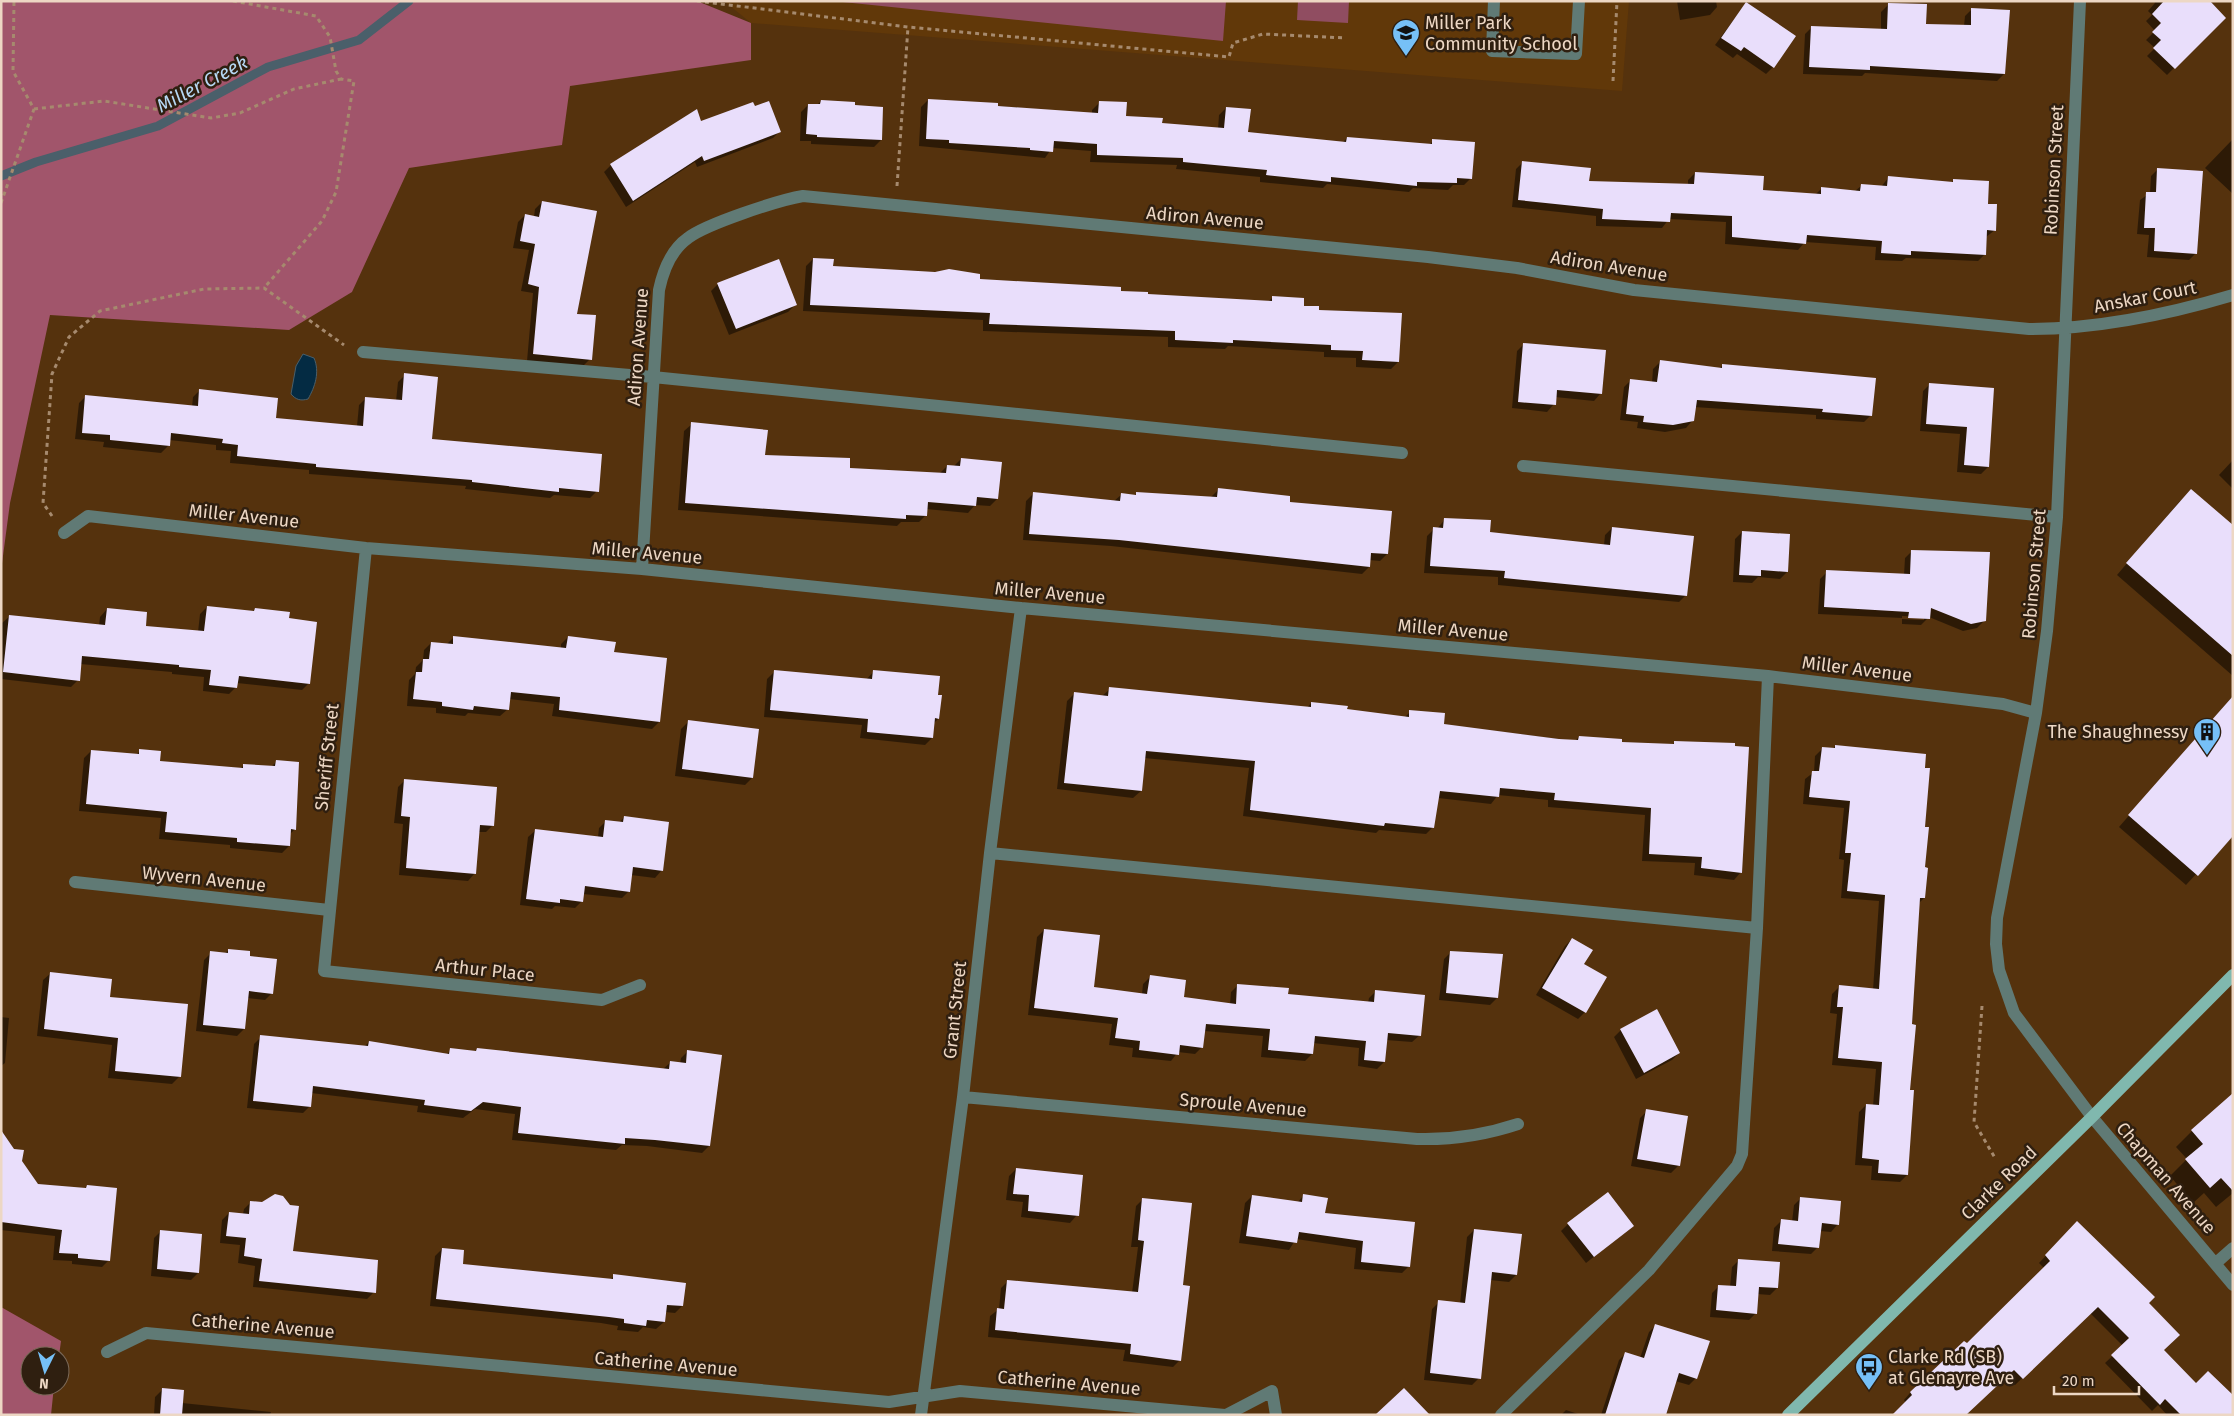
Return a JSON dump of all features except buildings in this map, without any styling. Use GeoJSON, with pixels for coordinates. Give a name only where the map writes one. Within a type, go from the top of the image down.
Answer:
{"type":"FeatureCollection","features":[{"type":"Feature","properties":{"kind":"main road","name":"Clarke Road"},"geometry":{"type":"LineString","coordinates":[[1788,1415],[2092,1117],[2233,974]]}},
{"type":"Feature","properties":{"kind":"street"},"geometry":{"type":"LineString","coordinates":[[1494,1],[1492,51],[1576,54],[1579,1]]}},
{"type":"Feature","properties":{"kind":"street","name":"Robinson Street"},"geometry":{"type":"LineString","coordinates":[[2080,1],[2057,517],[2047,631],[2036,713],[1997,918],[1996,944],[1999,970],[2014,1013],[2092,1117]]}},
{"type":"Feature","properties":{"kind":"street","name":"Adiron Avenue"},"geometry":{"type":"LineString","coordinates":[[642,569],[653,377],[659,290],[662,274],[676,251],[688,238],[771,204],[803,196],[1428,257],[1517,268],[1634,290],[2029,330],[2064,329]]}},
{"type":"Feature","properties":{"kind":"street","name":"Anskar Court"},"geometry":{"type":"LineString","coordinates":[[2064,329],[2117,324],[2233,295]]}},
{"type":"Feature","properties":{"kind":"street"},"geometry":{"type":"LineString","coordinates":[[362,352],[653,377],[1402,453]]}},
{"type":"Feature","properties":{"kind":"street"},"geometry":{"type":"LineString","coordinates":[[1523,466],[2057,517]]}},
{"type":"Feature","properties":{"kind":"street","name":"Miller Avenue"},"geometry":{"type":"LineString","coordinates":[[64,533],[88,516],[366,548],[642,569],[1021,608],[1768,676],[2002,704],[2036,713]]}},
{"type":"Feature","properties":{"kind":"street","name":"Sheriff Street"},"geometry":{"type":"LineString","coordinates":[[324,971],[366,548]]}},
{"type":"Feature","properties":{"kind":"street","name":"Grant Street"},"geometry":{"type":"LineString","coordinates":[[921,1415],[963,1097],[990,853],[1021,608]]}},
{"type":"Feature","properties":{"kind":"street"},"geometry":{"type":"LineString","coordinates":[[1501,1415],[1649,1270],[1737,1166],[1744,1142],[1757,928],[1768,676]]}},
{"type":"Feature","properties":{"kind":"street"},"geometry":{"type":"LineString","coordinates":[[990,853],[1757,928]]}},
{"type":"Feature","properties":{"kind":"street","name":"Wyvern Avenue"},"geometry":{"type":"LineString","coordinates":[[75,882],[329,910]]}},
{"type":"Feature","properties":{"kind":"street","name":"Arthur Place"},"geometry":{"type":"LineString","coordinates":[[324,971],[602,1000],[640,985]]}},
{"type":"Feature","properties":{"kind":"street","name":"Sproule Avenue"},"geometry":{"type":"LineString","coordinates":[[963,1097],[1424,1139],[1464,1137],[1494,1132],[1518,1124]]}},
{"type":"Feature","properties":{"kind":"street","name":"Chapman Avenue"},"geometry":{"type":"LineString","coordinates":[[2092,1117],[2233,1285]]}},
{"type":"Feature","properties":{"kind":"street"},"geometry":{"type":"LineString","coordinates":[[2216,1263],[2233,1248]]}},
{"type":"Feature","properties":{"kind":"street","name":"Catherine Avenue"},"geometry":{"type":"LineString","coordinates":[[107,1352],[146,1333],[889,1402],[960,1391],[1225,1415],[1272,1390],[1276,1415]]}},
{"type":"Feature","properties":{"kind":"path"},"geometry":{"type":"LineString","coordinates":[[1,203],[34,109],[13,72],[14,1]]}},
{"type":"Feature","properties":{"kind":"path"},"geometry":{"type":"LineString","coordinates":[[233,1],[316,16],[330,37],[336,71],[341,79]]}},
{"type":"Feature","properties":{"kind":"path"},"geometry":{"type":"LineString","coordinates":[[697,1],[908,27],[1228,56],[1233,43],[1263,34],[1346,38]]}},
{"type":"Feature","properties":{"kind":"path"},"geometry":{"type":"LineString","coordinates":[[1613,81],[1617,1]]}},
{"type":"Feature","properties":{"kind":"path"},"geometry":{"type":"LineString","coordinates":[[896,206],[908,27]]}},
{"type":"Feature","properties":{"kind":"path"},"geometry":{"type":"LineString","coordinates":[[34,109],[104,101],[211,118],[240,112],[294,89],[341,79],[354,81],[336,192],[322,221],[264,288]]}},
{"type":"Feature","properties":{"kind":"path"},"geometry":{"type":"LineString","coordinates":[[64,533],[43,504],[52,374],[69,337],[100,311],[204,289],[264,288],[346,347],[362,352]]}},
{"type":"Feature","properties":{"kind":"path"},"geometry":{"type":"LineString","coordinates":[[1982,1006],[1974,1122],[1995,1158]]}},
{"type":"Feature","properties":{"kind":"shaded area"},"geometry":{"type":"Polygon","coordinates":[[[1,1],[697,1],[751,23],[751,60],[570,86],[562,145],[409,168],[352,292],[289,330],[50,315],[10,503],[1,571],[1,1]]]}},
{"type":"Feature","properties":{"kind":"shaded area","name":"Miller Park Community School"},"geometry":{"type":"Polygon","coordinates":[[[724,1],[1629,1],[1622,91],[751,23],[724,1]]]}},
{"type":"Feature","properties":{"kind":"shaded area"},"geometry":{"type":"Polygon","coordinates":[[[833,1],[1226,1],[1223,41],[833,1]]]}},
{"type":"Feature","properties":{"kind":"shaded area"},"geometry":{"type":"Polygon","coordinates":[[[1298,1],[1349,1],[1348,23],[1297,20],[1298,1]]]}},
{"type":"Feature","properties":{"kind":"shaded area"},"geometry":{"type":"Polygon","coordinates":[[[1,1307],[61,1341],[60,1346],[20,1346],[20,1396],[53,1396],[51,1415],[1,1415],[1,1307]]]}},
{"type":"Feature","properties":{"kind":"water"},"geometry":{"type":"Polygon","coordinates":[[[303,354],[314,358],[317,374],[313,390],[308,399],[301,400],[291,394],[296,366],[303,354]]]}},
{"type":"Feature","properties":{"kind":"waterway","name":"Miller Creek"},"geometry":{"type":"LineString","coordinates":[[1,176],[36,162],[158,126],[268,67],[359,40],[409,1]]}},
{"type":"Feature","properties":{"kind":"place","name":"Miller Park Community School"},"geometry":{"type":"Point","coordinates":[1406,57]}},
{"type":"Feature","properties":{"kind":"place","name":"The Shaughnessy"},"geometry":{"type":"Point","coordinates":[2207,756]}},
{"type":"Feature","properties":{"kind":"place","name":"Clarke Rd (SB) at Glenayre Ave"},"geometry":{"type":"Point","coordinates":[1869,1391]}}]}
